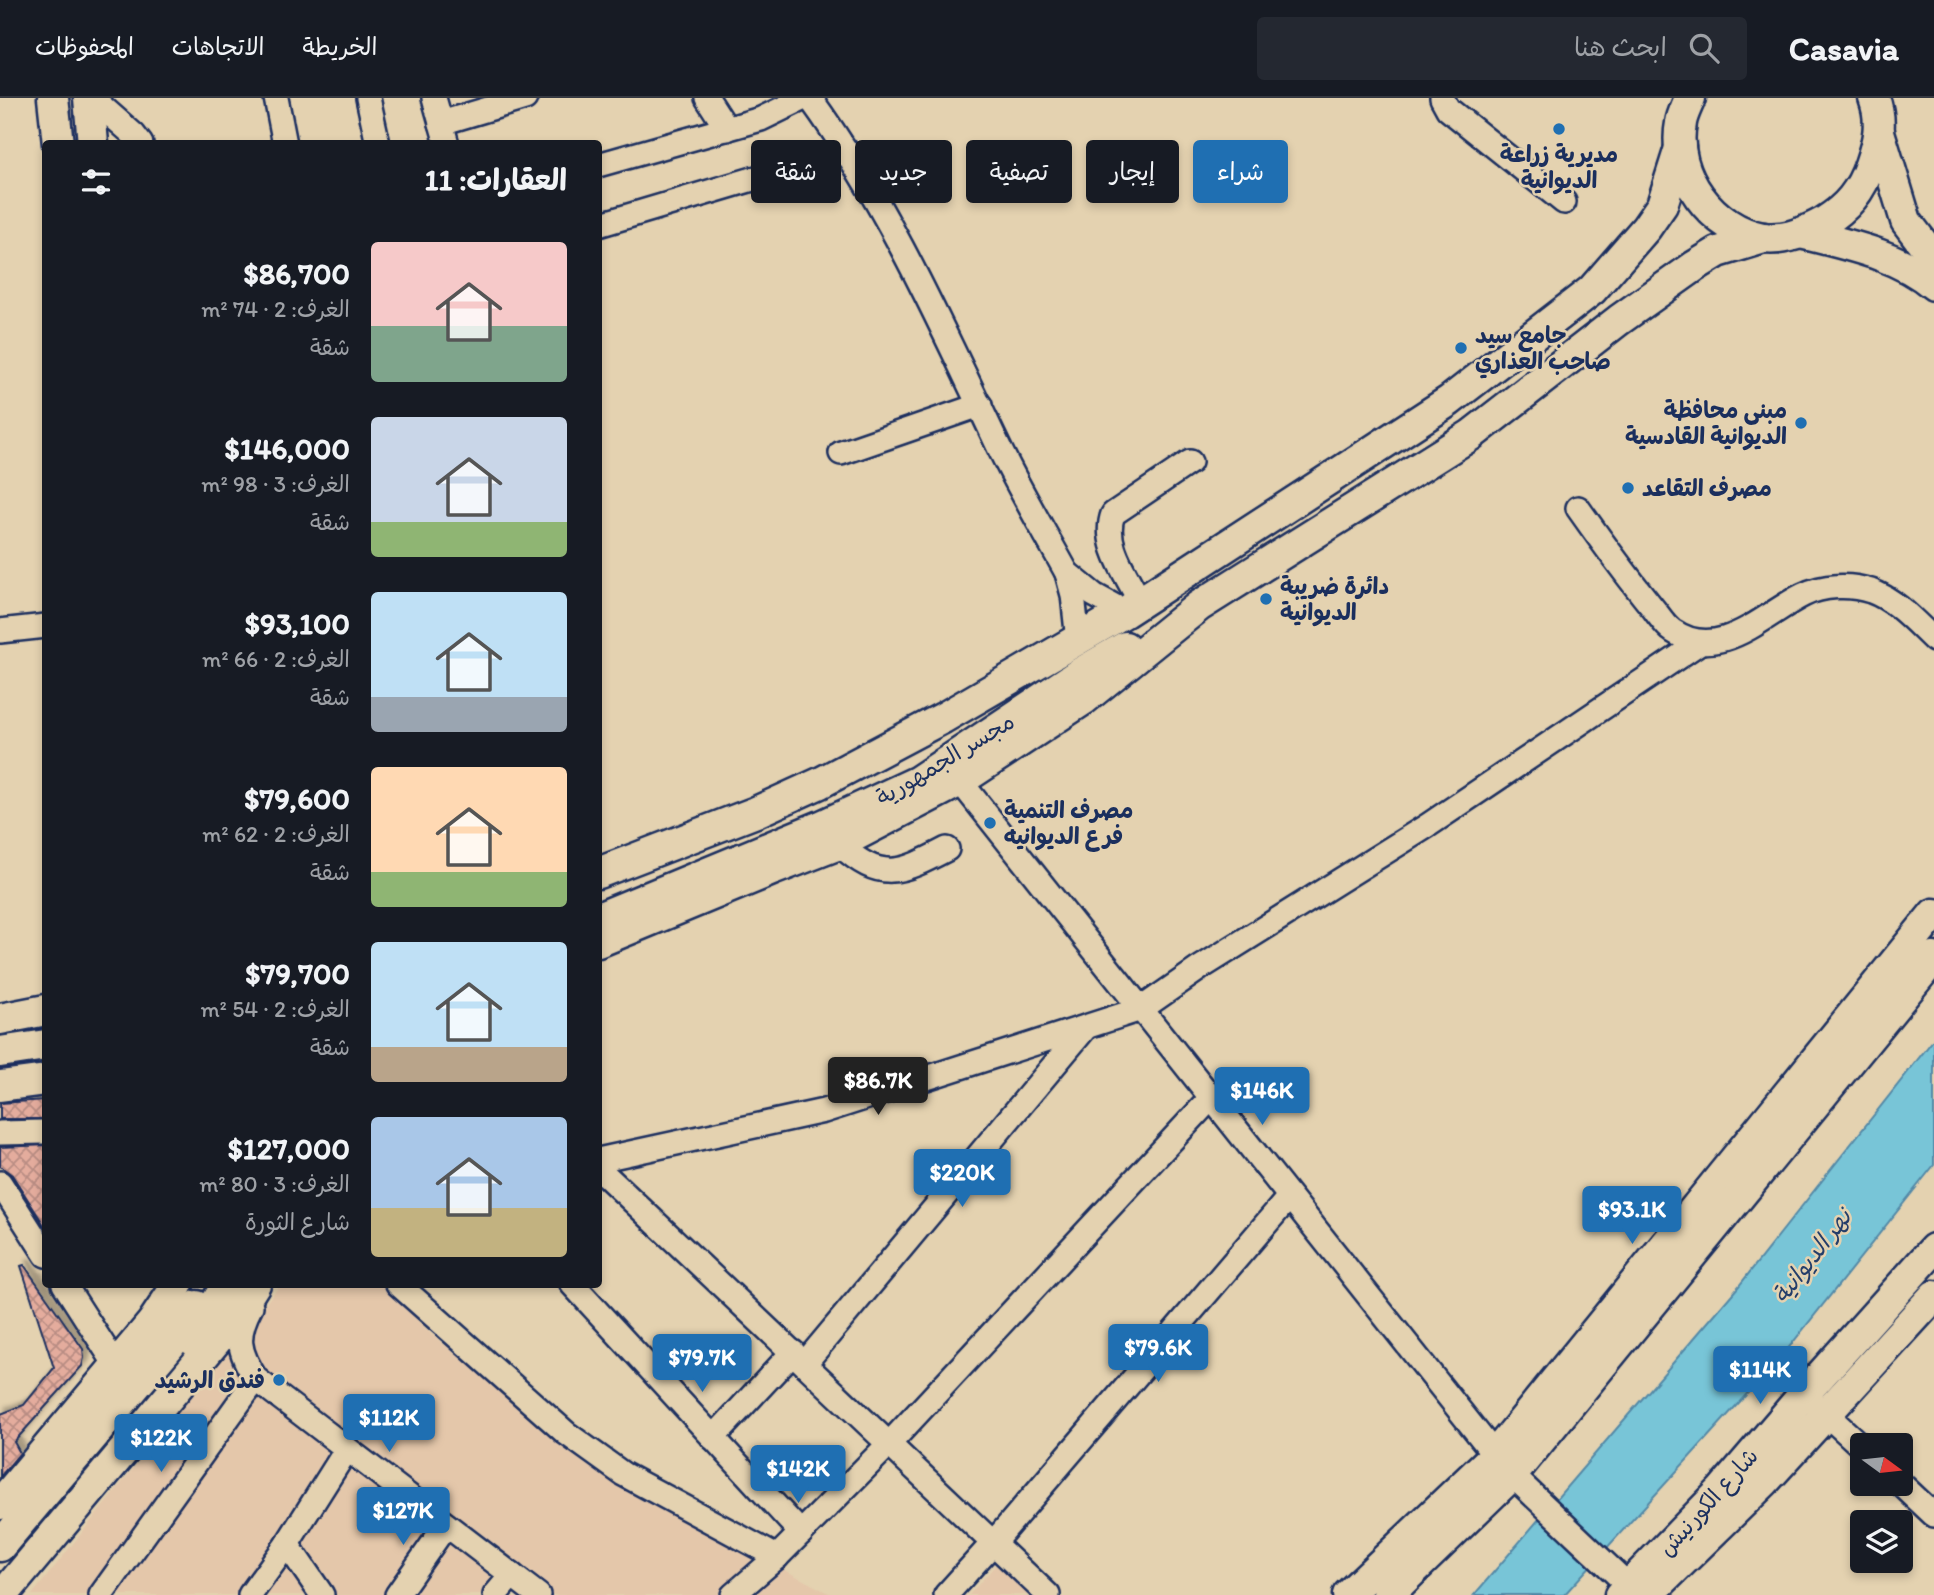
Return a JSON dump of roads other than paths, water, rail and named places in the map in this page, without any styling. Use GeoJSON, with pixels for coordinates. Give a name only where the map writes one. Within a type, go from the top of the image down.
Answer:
{"type":"FeatureCollection","features":[{"type":"Feature","properties":{"kind":"main road"},"geometry":{"type":"LineString","coordinates":[[53,98],[58,140]]}},
{"type":"Feature","properties":{"kind":"main road"},"geometry":{"type":"LineString","coordinates":[[1881,112],[1899,200],[1906,221],[1934,258]]}},
{"type":"Feature","properties":{"kind":"main road"},"geometry":{"type":"LineString","coordinates":[[602,940],[839,844],[961,781],[1083,700],[1199,606],[1471,435],[1619,320],[1695,266],[1718,252],[1764,238],[1801,233],[1831,218],[1853,199],[1868,171],[1881,112]]}},
{"type":"Feature","properties":{"kind":"main road"},"geometry":{"type":"LineString","coordinates":[[1680,117],[1687,173],[1697,192],[1714,214],[1727,225],[1764,238]]}},
{"type":"Feature","properties":{"kind":"main road"},"geometry":{"type":"LineString","coordinates":[[602,871],[756,811],[820,782],[943,718],[1078,641],[1449,401],[1592,290],[1646,228],[1662,205],[1680,117]]}},
{"type":"Feature","properties":{"kind":"main road"},"geometry":{"type":"LineString","coordinates":[[1899,200],[1913,221],[1934,238]]}},
{"type":"Feature","properties":{"kind":"main road"},"geometry":{"type":"LineString","coordinates":[[1801,233],[1898,262],[1934,285]]}},
{"type":"Feature","properties":{"kind":"main road"},"geometry":{"type":"LineString","coordinates":[[1861,250],[1883,262],[1934,305]]}},
{"type":"Feature","properties":{"kind":"main road","name":"مجسر الجمهورية"},"geometry":{"type":"LineString","coordinates":[[602,916],[884,799],[918,781],[1038,692],[1138,603]]}},
{"type":"Feature","properties":{"kind":"main road","name":"مجسر الجمهورية"},"geometry":{"type":"LineString","coordinates":[[602,897],[770,829],[885,776],[1038,692],[1080,673],[1199,606]]}},
{"type":"Feature","properties":{"kind":"main road"},"geometry":{"type":"LineString","coordinates":[[1348,1595],[1503,1465],[1934,914]]}},
{"type":"Feature","properties":{"kind":"main road"},"geometry":{"type":"LineString","coordinates":[[1388,1595],[1503,1465],[1934,958]]}},
{"type":"Feature","properties":{"kind":"main road"},"geometry":{"type":"LineString","coordinates":[[0,1019],[42,1011]]}},
{"type":"Feature","properties":{"kind":"main road"},"geometry":{"type":"LineString","coordinates":[[0,1052],[42,1046]]}},
{"type":"Feature","properties":{"kind":"main road"},"geometry":{"type":"LineString","coordinates":[[0,1066],[42,1062]]}},
{"type":"Feature","properties":{"kind":"main road"},"geometry":{"type":"LineString","coordinates":[[0,1086],[42,1081]]}},
{"type":"Feature","properties":{"kind":"main road","name":"شارع الكورنيش"},"geometry":{"type":"LineString","coordinates":[[1630,1589],[1765,1480],[1815,1404],[1934,1250]]}},
{"type":"Feature","properties":{"kind":"main road"},"geometry":{"type":"LineString","coordinates":[[0,1504],[152,1323],[175,1288]]}},
{"type":"Feature","properties":{"kind":"main road"},"geometry":{"type":"LineString","coordinates":[[0,1546],[178,1335],[207,1288]]}},
{"type":"Feature","properties":{"kind":"main road"},"geometry":{"type":"LineString","coordinates":[[0,1571],[189,1348],[205,1326],[226,1288]]}},
{"type":"Feature","properties":{"kind":"main road"},"geometry":{"type":"LineString","coordinates":[[2,1595],[258,1289]]}},
{"type":"Feature","properties":{"kind":"main road","name":"شارع الكورنيش"},"geometry":{"type":"LineString","coordinates":[[1840,1375],[1934,1296]]}},
{"type":"Feature","properties":{"kind":"street"},"geometry":{"type":"LineString","coordinates":[[276,98],[284,140]]}},
{"type":"Feature","properties":{"kind":"street"},"geometry":{"type":"LineString","coordinates":[[368,98],[377,140]]}},
{"type":"Feature","properties":{"kind":"street"},"geometry":{"type":"LineString","coordinates":[[434,98],[444,133],[525,98]]}},
{"type":"Feature","properties":{"kind":"street"},"geometry":{"type":"LineString","coordinates":[[707,98],[727,129]]}},
{"type":"Feature","properties":{"kind":"street"},"geometry":{"type":"LineString","coordinates":[[602,164],[761,119],[804,98]]}},
{"type":"Feature","properties":{"kind":"street"},"geometry":{"type":"LineString","coordinates":[[810,98],[847,151],[917,276],[981,405],[996,442],[1066,573],[1073,595],[1078,641]]}},
{"type":"Feature","properties":{"kind":"street"},"geometry":{"type":"LineString","coordinates":[[1442,98],[1448,109],[1564,202]]}},
{"type":"Feature","properties":{"kind":"street"},"geometry":{"type":"LineString","coordinates":[[93,120],[134,135],[138,140]]}},
{"type":"Feature","properties":{"kind":"street"},"geometry":{"type":"LineString","coordinates":[[602,224],[847,151]]}},
{"type":"Feature","properties":{"kind":"street"},"geometry":{"type":"LineString","coordinates":[[841,453],[981,405]]}},
{"type":"Feature","properties":{"kind":"street"},"geometry":{"type":"LineString","coordinates":[[1138,603],[1111,545],[1108,527],[1113,514],[1190,462]]}},
{"type":"Feature","properties":{"kind":"street"},"geometry":{"type":"LineString","coordinates":[[1578,508],[1623,571],[1671,631],[1699,643]]}},
{"type":"Feature","properties":{"kind":"street"},"geometry":{"type":"LineString","coordinates":[[1066,573],[1094,595],[1138,603]]}},
{"type":"Feature","properties":{"kind":"street"},"geometry":{"type":"LineString","coordinates":[[602,1159],[824,1111],[1141,1009],[1200,968],[1427,826],[1699,643],[1721,640],[1750,628],[1804,594],[1839,586],[1871,592],[1902,610],[1934,640]]}},
{"type":"Feature","properties":{"kind":"street"},"geometry":{"type":"LineString","coordinates":[[0,631],[42,626]]}},
{"type":"Feature","properties":{"kind":"street"},"geometry":{"type":"LineString","coordinates":[[961,781],[1503,1465],[1630,1589]]}},
{"type":"Feature","properties":{"kind":"street"},"geometry":{"type":"LineString","coordinates":[[839,844],[858,862],[890,872],[911,868],[947,849]]}},
{"type":"Feature","properties":{"kind":"street"},"geometry":{"type":"LineString","coordinates":[[713,1438],[799,1358],[1086,1027]]}},
{"type":"Feature","properties":{"kind":"street"},"geometry":{"type":"LineString","coordinates":[[733,1595],[777,1557],[889,1444],[1211,1098]]}},
{"type":"Feature","properties":{"kind":"street"},"geometry":{"type":"LineString","coordinates":[[0,1133],[42,1132]]}},
{"type":"Feature","properties":{"kind":"street"},"geometry":{"type":"LineString","coordinates":[[602,1172],[1048,1595]]}},
{"type":"Feature","properties":{"kind":"street"},"geometry":{"type":"LineString","coordinates":[[0,1183],[42,1249]]}},
{"type":"Feature","properties":{"kind":"street"},"geometry":{"type":"LineString","coordinates":[[946,1595],[1289,1197]]}},
{"type":"Feature","properties":{"kind":"street"},"geometry":{"type":"LineString","coordinates":[[67,1288],[116,1365]]}},
{"type":"Feature","properties":{"kind":"street"},"geometry":{"type":"LineString","coordinates":[[403,1288],[566,1433],[623,1474],[777,1557]]}},
{"type":"Feature","properties":{"kind":"street"},"geometry":{"type":"LineString","coordinates":[[576,1288],[801,1533]]}},
{"type":"Feature","properties":{"kind":"street"},"geometry":{"type":"LineString","coordinates":[[258,1289],[243,1321],[239,1340],[245,1362],[256,1379],[538,1595]]}},
{"type":"Feature","properties":{"kind":"street"},"geometry":{"type":"LineString","coordinates":[[101,1595],[256,1379]]}},
{"type":"Feature","properties":{"kind":"street"},"geometry":{"type":"LineString","coordinates":[[1815,1404],[1850,1436]]}},
{"type":"Feature","properties":{"kind":"street"},"geometry":{"type":"LineString","coordinates":[[250,1595],[287,1544],[346,1449]]}},
{"type":"Feature","properties":{"kind":"street"},"geometry":{"type":"LineString","coordinates":[[1913,1495],[1934,1515]]}},
{"type":"Feature","properties":{"kind":"street"},"geometry":{"type":"LineString","coordinates":[[397,1595],[446,1525]]}},
{"type":"Feature","properties":{"kind":"street"},"geometry":{"type":"LineString","coordinates":[[287,1544],[322,1595]]}},
{"type":"Feature","properties":{"kind":"street"},"geometry":{"type":"LineString","coordinates":[[495,1595],[512,1575]]}},
{"type":"Feature","properties":{"kind":"water","name":"نهر الديوانية"},"geometry":{"type":"Polygon","coordinates":[[[1934,1039],[1934,1165],[1786,1351],[1564,1595],[1474,1595],[1738,1287],[1934,1039]]]}},
{"type":"Feature","properties":{"kind":"place","name":"مديرية زراعة الديوانية"},"geometry":{"type":"Point","coordinates":[1559,129]}},
{"type":"Feature","properties":{"kind":"place","name":"جامع سيد صاحب العذاري"},"geometry":{"type":"Point","coordinates":[1461,348]}},
{"type":"Feature","properties":{"kind":"place","name":"مبنى محافظة الديوانية القادسية"},"geometry":{"type":"Point","coordinates":[1801,423]}},
{"type":"Feature","properties":{"kind":"place","name":"مصرف التقاعد"},"geometry":{"type":"Point","coordinates":[1628,488]}},
{"type":"Feature","properties":{"kind":"place","name":"دائرة ضريبة الديوانية"},"geometry":{"type":"Point","coordinates":[1266,599]}},
{"type":"Feature","properties":{"kind":"place","name":"مصرف التنمية فرع الديوانيه"},"geometry":{"type":"Point","coordinates":[990,823]}},
{"type":"Feature","properties":{"kind":"place","name":"فندق الرشيد"},"geometry":{"type":"Point","coordinates":[279,1380]}}]}
